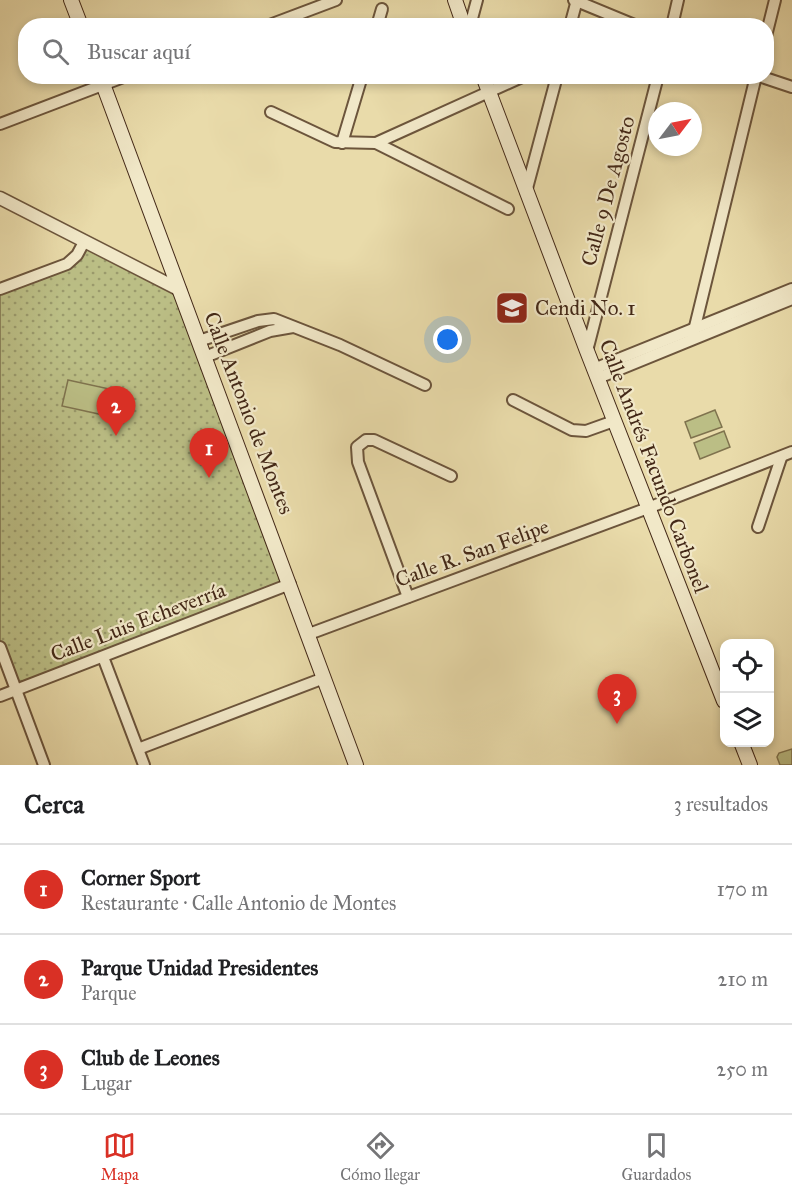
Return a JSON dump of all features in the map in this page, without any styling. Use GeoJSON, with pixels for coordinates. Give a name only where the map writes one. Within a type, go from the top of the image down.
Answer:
{"type":"FeatureCollection","features":[{"type":"Feature","properties":{"kind":"main road"},"geometry":{"type":"LineString","coordinates":[[71,0],[78,18]]}},
{"type":"Feature","properties":{"kind":"main road"},"geometry":{"type":"LineString","coordinates":[[455,0],[461,18]]}},
{"type":"Feature","properties":{"kind":"main road","name":"Calle Antonio de Montes"},"geometry":{"type":"LineString","coordinates":[[103,84],[356,765]]}},
{"type":"Feature","properties":{"kind":"main road","name":"Calle Andrés Facundo Carbonel"},"geometry":{"type":"LineString","coordinates":[[486,84],[587,351],[721,693]]}},
{"type":"Feature","properties":{"kind":"main road"},"geometry":{"type":"LineString","coordinates":[[743,747],[750,765]]}},
{"type":"Feature","properties":{"kind":"street"},"geometry":{"type":"LineString","coordinates":[[288,18],[336,0]]}},
{"type":"Feature","properties":{"kind":"street"},"geometry":{"type":"LineString","coordinates":[[472,18],[477,0]]}},
{"type":"Feature","properties":{"kind":"street"},"geometry":{"type":"LineString","coordinates":[[572,18],[576,0],[618,18]]}},
{"type":"Feature","properties":{"kind":"street"},"geometry":{"type":"LineString","coordinates":[[674,18],[678,0]]}},
{"type":"Feature","properties":{"kind":"street"},"geometry":{"type":"LineString","coordinates":[[770,18],[775,0]]}},
{"type":"Feature","properties":{"kind":"street"},"geometry":{"type":"LineString","coordinates":[[379,18],[382,9]]}},
{"type":"Feature","properties":{"kind":"street"},"geometry":{"type":"LineString","coordinates":[[774,81],[792,87]]}},
{"type":"Feature","properties":{"kind":"street"},"geometry":{"type":"LineString","coordinates":[[0,124],[95,84]]}},
{"type":"Feature","properties":{"kind":"street"},"geometry":{"type":"LineString","coordinates":[[342,143],[360,84]]}},
{"type":"Feature","properties":{"kind":"street"},"geometry":{"type":"LineString","coordinates":[[271,112],[330,140],[342,143],[376,143],[505,84]]}},
{"type":"Feature","properties":{"kind":"street"},"geometry":{"type":"LineString","coordinates":[[526,192],[555,84]]}},
{"type":"Feature","properties":{"kind":"street","name":"Calle 9 De Agosto"},"geometry":{"type":"LineString","coordinates":[[587,351],[656,84]]}},
{"type":"Feature","properties":{"kind":"street"},"geometry":{"type":"LineString","coordinates":[[692,339],[756,84]]}},
{"type":"Feature","properties":{"kind":"street"},"geometry":{"type":"LineString","coordinates":[[376,143],[508,209]]}},
{"type":"Feature","properties":{"kind":"street"},"geometry":{"type":"LineString","coordinates":[[0,198],[180,290]]}},
{"type":"Feature","properties":{"kind":"street"},"geometry":{"type":"LineString","coordinates":[[0,289],[67,264],[77,255],[84,242]]}},
{"type":"Feature","properties":{"kind":"street"},"geometry":{"type":"LineString","coordinates":[[596,374],[695,327],[792,289]]}},
{"type":"Feature","properties":{"kind":"street"},"geometry":{"type":"LineString","coordinates":[[596,374],[792,299]]}},
{"type":"Feature","properties":{"kind":"street"},"geometry":{"type":"LineString","coordinates":[[199,341],[268,319],[282,321],[425,385]]}},
{"type":"Feature","properties":{"kind":"street"},"geometry":{"type":"LineString","coordinates":[[205,357],[270,331],[297,327]]}},
{"type":"Feature","properties":{"kind":"street"},"geometry":{"type":"LineString","coordinates":[[513,400],[563,426],[578,431],[594,429],[614,421]]}},
{"type":"Feature","properties":{"kind":"street"},"geometry":{"type":"LineString","coordinates":[[408,597],[358,462],[357,447],[366,440],[374,440],[451,476]]}},
{"type":"Feature","properties":{"kind":"street","name":"Calle R. San Felipe"},"geometry":{"type":"LineString","coordinates":[[309,634],[792,452]]}},
{"type":"Feature","properties":{"kind":"street"},"geometry":{"type":"LineString","coordinates":[[758,527],[781,458]]}},
{"type":"Feature","properties":{"kind":"street","name":"Calle Luis Echeverría"},"geometry":{"type":"LineString","coordinates":[[0,696],[290,584]]}},
{"type":"Feature","properties":{"kind":"street"},"geometry":{"type":"LineString","coordinates":[[0,647],[44,765]]}},
{"type":"Feature","properties":{"kind":"street"},"geometry":{"type":"LineString","coordinates":[[103,657],[144,765]]}},
{"type":"Feature","properties":{"kind":"street"},"geometry":{"type":"LineString","coordinates":[[138,749],[324,678]]}},
{"type":"Feature","properties":{"kind":"green space"},"geometry":{"type":"Polygon","coordinates":[[[86,244],[176,289],[287,583],[12,691],[0,658],[0,285],[78,256],[86,244]]]}},
{"type":"Feature","properties":{"kind":"green space"},"geometry":{"type":"Polygon","coordinates":[[[68,380],[114,390],[108,416],[62,406],[68,380]]]}},
{"type":"Feature","properties":{"kind":"green space"},"geometry":{"type":"Polygon","coordinates":[[[715,410],[722,427],[691,438],[685,422],[715,410]]]}},
{"type":"Feature","properties":{"kind":"green space"},"geometry":{"type":"Polygon","coordinates":[[[724,431],[730,447],[700,459],[694,443],[724,431]]]}},
{"type":"Feature","properties":{"kind":"green space"},"geometry":{"type":"Polygon","coordinates":[[[792,749],[792,765],[780,765],[777,757],[779,753],[792,749]]]}},
{"type":"Feature","properties":{"kind":"place","name":"Cendi No. 1"},"geometry":{"type":"Point","coordinates":[512,308]}},
{"type":"Feature","properties":{"kind":"place","name":"Parque Unidad Presidentes"},"geometry":{"type":"Point","coordinates":[116,436]}},
{"type":"Feature","properties":{"kind":"place","name":"Corner Sport"},"geometry":{"type":"Point","coordinates":[209,478]}},
{"type":"Feature","properties":{"kind":"place","name":"Club de Leones"},"geometry":{"type":"Point","coordinates":[617,724]}}]}
